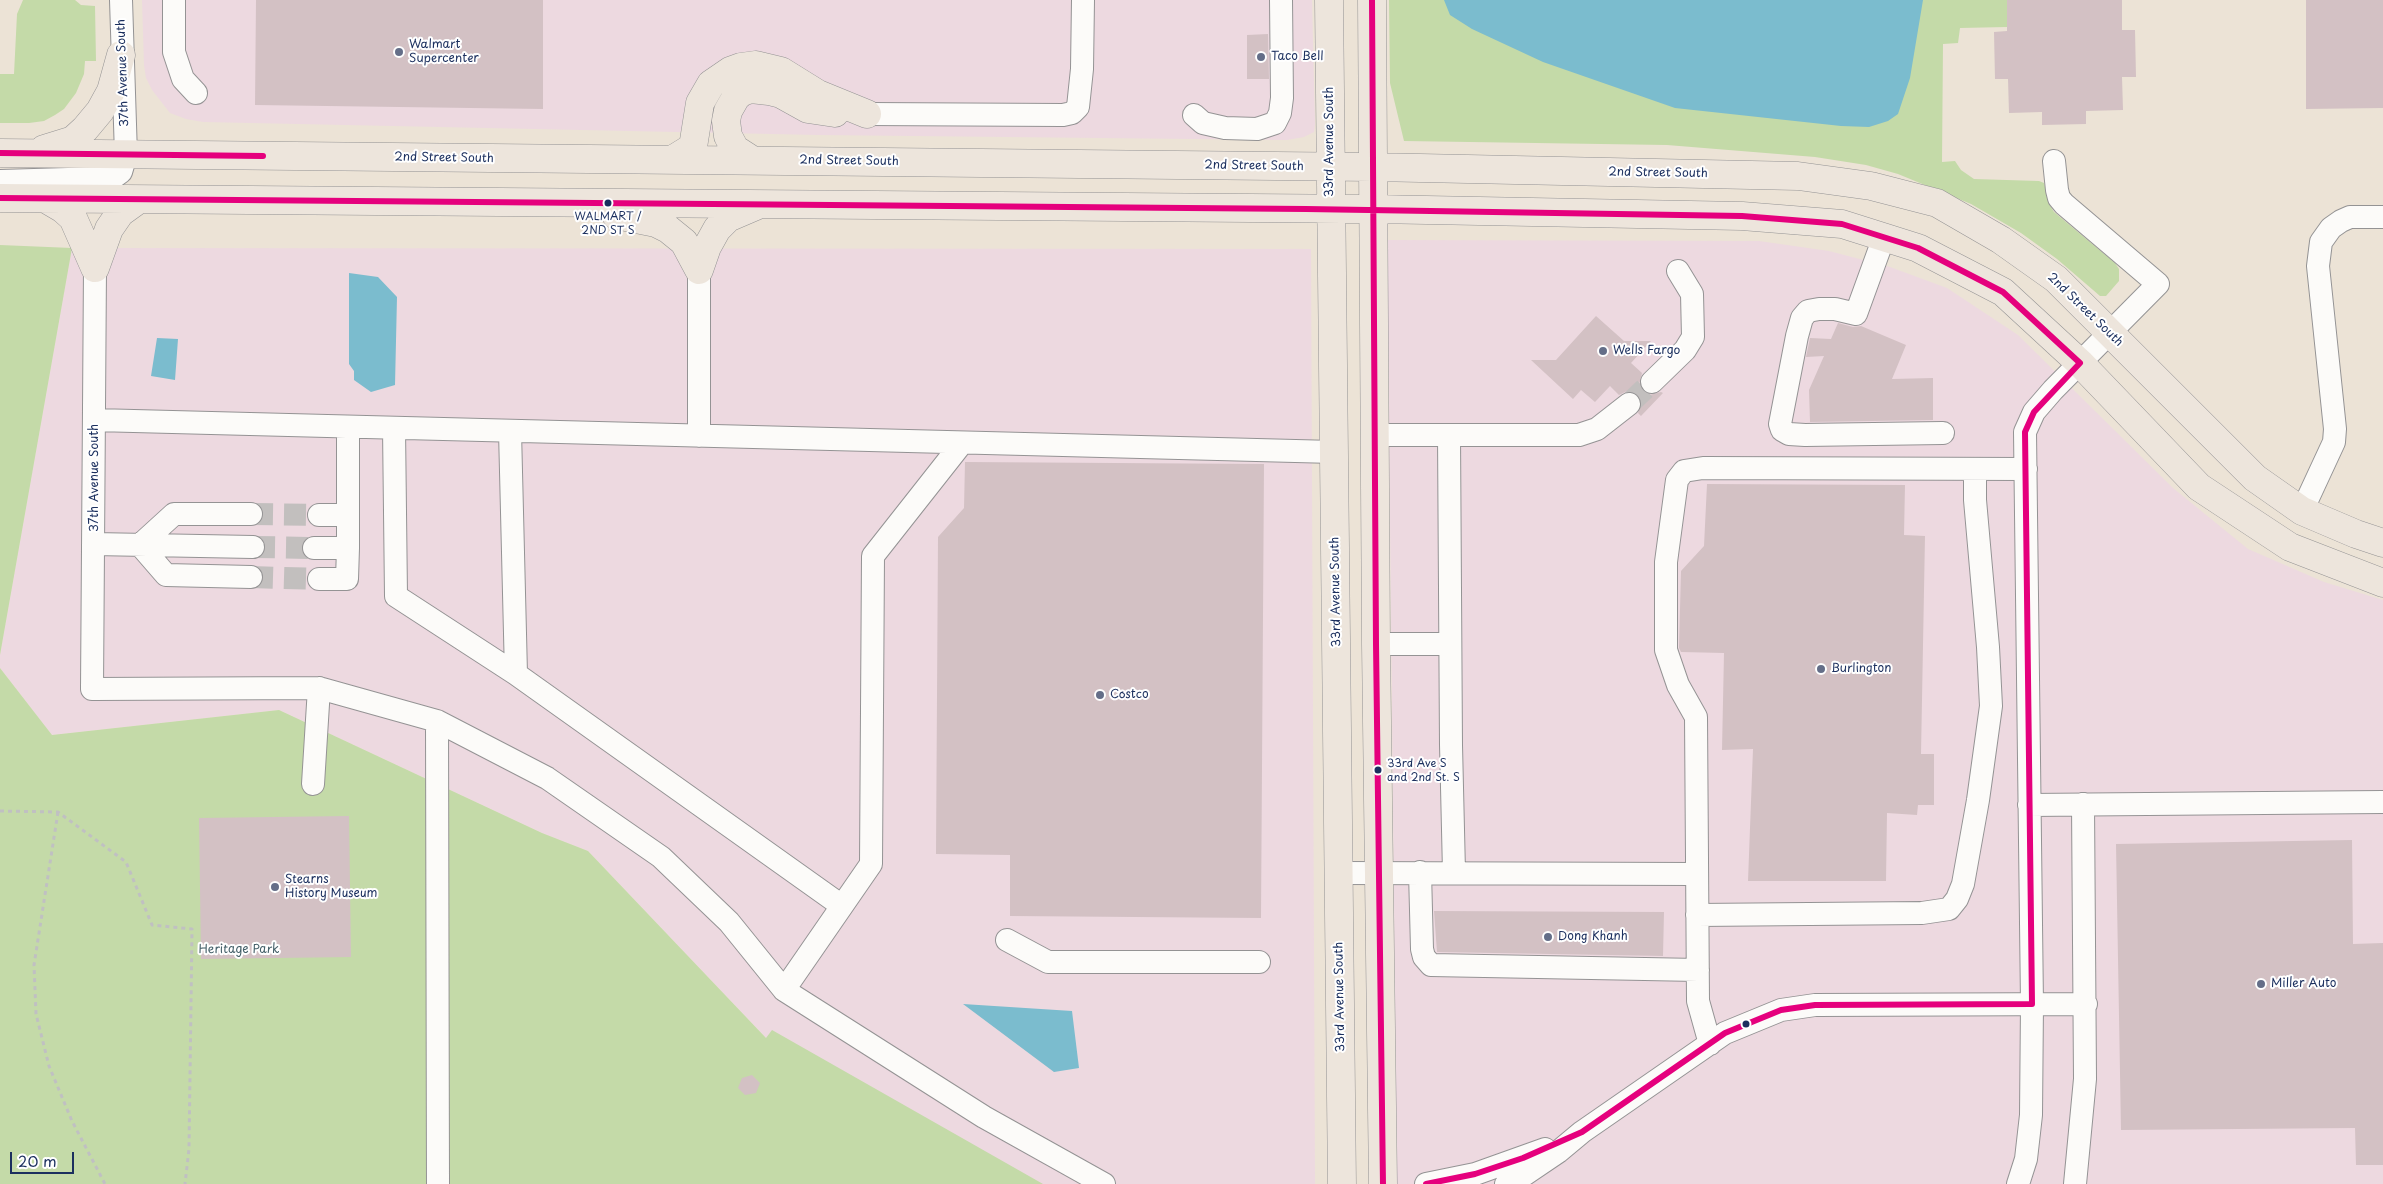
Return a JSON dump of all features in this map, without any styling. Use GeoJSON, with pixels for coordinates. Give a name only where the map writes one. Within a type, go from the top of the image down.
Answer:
{"type":"FeatureCollection","features":[{"type":"Feature","properties":{"kind":"main road","name":"33rd Avenue South"},"geometry":{"type":"LineString","coordinates":[[1329,0],[1342,1184]]}},
{"type":"Feature","properties":{"kind":"main road"},"geometry":{"type":"LineString","coordinates":[[1372,0],[1374,435],[1383,1184]]}},
{"type":"Feature","properties":{"kind":"main road"},"geometry":{"type":"LineString","coordinates":[[13,153],[73,140],[100,111],[111,91],[121,55]]}},
{"type":"Feature","properties":{"kind":"main road"},"geometry":{"type":"LineString","coordinates":[[672,160],[693,147],[700,103],[707,89],[719,77],[741,66],[756,65],[781,71],[818,94],[867,114]]}},
{"type":"Feature","properties":{"kind":"main road"},"geometry":{"type":"LineString","coordinates":[[752,160],[735,149],[728,136],[726,121],[730,104],[742,92],[760,89],[781,94],[808,109],[867,114]]}},
{"type":"Feature","properties":{"kind":"main road","name":"2nd Street South"},"geometry":{"type":"LineString","coordinates":[[13,153],[1373,167],[1798,176],[1871,186],[1937,203],[2001,240],[2056,279],[2255,478],[2302,511],[2356,534],[2383,543]]}},
{"type":"Feature","properties":{"kind":"main road"},"geometry":{"type":"LineString","coordinates":[[0,198],[1374,209],[1742,216],[1842,224],[1918,248],[2003,292],[2080,363],[2199,487],[2290,547],[2383,583]]}},
{"type":"Feature","properties":{"kind":"main road"},"geometry":{"type":"LineString","coordinates":[[46,199],[73,218],[95,268]]}},
{"type":"Feature","properties":{"kind":"main road"},"geometry":{"type":"LineString","coordinates":[[95,268],[109,229],[120,213],[138,200]]}},
{"type":"Feature","properties":{"kind":"main road"},"geometry":{"type":"LineString","coordinates":[[564,203],[656,223],[668,229],[684,242],[698,270]]}},
{"type":"Feature","properties":{"kind":"main road"},"geometry":{"type":"LineString","coordinates":[[698,270],[707,246],[717,229],[728,218],[760,205]]}},
{"type":"Feature","properties":{"kind":"street","name":"37th Avenue South"},"geometry":{"type":"LineString","coordinates":[[121,0],[121,55],[126,155]]}},
{"type":"Feature","properties":{"kind":"street"},"geometry":{"type":"LineString","coordinates":[[174,0],[174,52],[183,79],[196,93]]}},
{"type":"Feature","properties":{"kind":"street"},"geometry":{"type":"LineString","coordinates":[[867,114],[1063,115],[1072,113],[1078,106],[1082,69],[1083,0]]}},
{"type":"Feature","properties":{"kind":"street"},"geometry":{"type":"LineString","coordinates":[[1194,115],[1203,123],[1225,128],[1257,129],[1275,123],[1280,113],[1282,98],[1281,0]]}},
{"type":"Feature","properties":{"kind":"street"},"geometry":{"type":"LineString","coordinates":[[0,181],[114,177],[121,172],[126,155]]}},
{"type":"Feature","properties":{"kind":"street"},"geometry":{"type":"LineString","coordinates":[[2018,1184],[2026,1160],[2031,1115],[2032,1004],[2025,432],[2028,422],[2053,390],[2158,284],[2064,204],[2059,198],[2057,190],[2054,161]]}},
{"type":"Feature","properties":{"kind":"street"},"geometry":{"type":"LineString","coordinates":[[2302,511],[2334,442],[2335,429],[2318,266],[2321,242],[2331,228],[2350,217],[2383,217]]}},
{"type":"Feature","properties":{"kind":"street"},"geometry":{"type":"LineString","coordinates":[[1884,237],[1856,314],[1835,309],[1819,309],[1808,311],[1802,318],[1796,336],[1781,413],[1782,430],[1789,434],[1805,435],[1943,433]]}},
{"type":"Feature","properties":{"kind":"street","name":"37th Avenue South"},"geometry":{"type":"LineString","coordinates":[[95,268],[92,689],[319,688]]}},
{"type":"Feature","properties":{"kind":"street"},"geometry":{"type":"LineString","coordinates":[[698,270],[699,436]]}},
{"type":"Feature","properties":{"kind":"street"},"geometry":{"type":"LineString","coordinates":[[1652,382],[1685,350],[1693,337],[1692,294],[1678,271]]}},
{"type":"Feature","properties":{"kind":"street"},"geometry":{"type":"LineString","coordinates":[[1374,435],[1569,436],[1589,433],[1597,429],[1629,404]]}},
{"type":"Feature","properties":{"kind":"street"},"geometry":{"type":"LineString","coordinates":[[95,420],[1334,452]]}},
{"type":"Feature","properties":{"kind":"street"},"geometry":{"type":"LineString","coordinates":[[319,579],[348,579],[348,427]]}},
{"type":"Feature","properties":{"kind":"street"},"geometry":{"type":"LineString","coordinates":[[394,428],[396,596],[516,674],[842,906]]}},
{"type":"Feature","properties":{"kind":"street"},"geometry":{"type":"LineString","coordinates":[[510,431],[516,674]]}},
{"type":"Feature","properties":{"kind":"street"},"geometry":{"type":"LineString","coordinates":[[1449,435],[1454,872]]}},
{"type":"Feature","properties":{"kind":"street"},"geometry":{"type":"LineString","coordinates":[[784,990],[871,864],[873,556],[962,443]]}},
{"type":"Feature","properties":{"kind":"street"},"geometry":{"type":"LineString","coordinates":[[1710,1044],[1698,1001],[1696,717],[1678,685],[1666,650],[1666,562],[1677,480],[1684,471],[1703,468],[2026,469]]}},
{"type":"Feature","properties":{"kind":"street"},"geometry":{"type":"LineString","coordinates":[[1697,915],[1922,913],[1949,909],[1957,899],[1963,884],[1978,800],[1990,706],[1988,647],[1975,500],[1975,469]]}},
{"type":"Feature","properties":{"kind":"street"},"geometry":{"type":"LineString","coordinates":[[140,545],[174,514],[251,514]]}},
{"type":"Feature","properties":{"kind":"street"},"geometry":{"type":"LineString","coordinates":[[319,515],[348,515]]}},
{"type":"Feature","properties":{"kind":"street"},"geometry":{"type":"LineString","coordinates":[[94,544],[253,546]]}},
{"type":"Feature","properties":{"kind":"street"},"geometry":{"type":"LineString","coordinates":[[140,545],[166,575],[251,577]]}},
{"type":"Feature","properties":{"kind":"street"},"geometry":{"type":"LineString","coordinates":[[314,548],[348,548]]}},
{"type":"Feature","properties":{"kind":"street"},"geometry":{"type":"LineString","coordinates":[[1376,644],[1450,644]]}},
{"type":"Feature","properties":{"kind":"street"},"geometry":{"type":"LineString","coordinates":[[314,784],[319,688],[437,721],[547,778],[660,857],[729,922],[784,990],[984,1117],[1104,1184]]}},
{"type":"Feature","properties":{"kind":"street"},"geometry":{"type":"LineString","coordinates":[[437,721],[438,1184]]}},
{"type":"Feature","properties":{"kind":"street"},"geometry":{"type":"LineString","coordinates":[[2030,805],[2383,802]]}},
{"type":"Feature","properties":{"kind":"street"},"geometry":{"type":"LineString","coordinates":[[2076,1184],[2082,1123],[2086,1004],[2083,804]]}},
{"type":"Feature","properties":{"kind":"street"},"geometry":{"type":"LineString","coordinates":[[1420,872],[1422,949],[1424,957],[1431,965],[1698,970]]}},
{"type":"Feature","properties":{"kind":"street"},"geometry":{"type":"LineString","coordinates":[[1339,873],[1696,874]]}},
{"type":"Feature","properties":{"kind":"street"},"geometry":{"type":"LineString","coordinates":[[1007,940],[1048,962],[1259,962]]}},
{"type":"Feature","properties":{"kind":"street"},"geometry":{"type":"LineString","coordinates":[[1506,1184],[1518,1179],[1558,1152],[1582,1132],[1725,1033],[1757,1019],[1794,1007],[1814,1005],[2086,1004]]}},
{"type":"Feature","properties":{"kind":"street"},"geometry":{"type":"LineString","coordinates":[[1426,1184],[1475,1174],[1523,1158],[1582,1132]]}},
{"type":"Feature","properties":{"kind":"path"},"geometry":{"type":"LineString","coordinates":[[0,811],[58,812],[126,862],[152,925],[192,929],[190,1149],[185,1184]]}},
{"type":"Feature","properties":{"kind":"path"},"geometry":{"type":"LineString","coordinates":[[58,812],[34,965],[36,1014],[49,1066],[72,1121],[105,1184]]}},
{"type":"Feature","properties":{"kind":"shaded area"},"geometry":{"type":"Polygon","coordinates":[[[142,0],[1312,0],[1315,124],[1314,132],[1304,137],[1287,140],[819,135],[203,122],[186,119],[170,113],[152,90],[146,78],[142,0]]]}},
{"type":"Feature","properties":{"kind":"shaded area"},"geometry":{"type":"Polygon","coordinates":[[[1387,240],[1759,241],[1829,251],[1890,267],[1947,288],[2018,335],[2173,488],[2248,549],[2324,582],[2383,600],[2383,1184],[1397,1184],[1387,240]]]}},
{"type":"Feature","properties":{"kind":"shaded area"},"geometry":{"type":"Polygon","coordinates":[[[72,248],[1311,249],[1315,1184],[998,1184],[810,1084],[588,851],[542,833],[279,710],[52,735],[0,668],[0,655],[72,248]]]}},
{"type":"Feature","properties":{"kind":"green space"},"geometry":{"type":"Polygon","coordinates":[[[23,0],[75,0],[81,5],[95,6],[96,61],[85,61],[84,74],[76,93],[64,109],[55,115],[44,121],[0,123],[0,74],[14,74],[17,14],[23,0]]]}},
{"type":"Feature","properties":{"kind":"green space"},"geometry":{"type":"Polygon","coordinates":[[[1389,0],[2007,0],[2007,27],[1960,28],[1958,43],[1943,44],[1942,162],[1955,161],[1961,170],[1974,179],[2039,181],[2044,183],[2049,204],[2054,212],[2115,263],[2119,269],[2119,281],[2106,296],[2100,296],[2057,259],[2021,233],[1971,204],[1898,174],[1866,165],[1815,157],[1667,145],[1404,141],[1390,83],[1389,0]]]}},
{"type":"Feature","properties":{"kind":"green space"},"geometry":{"type":"Polygon","coordinates":[[[0,245],[72,248],[0,655],[0,245]]]}},
{"type":"Feature","properties":{"kind":"green space","name":"Heritage Park"},"geometry":{"type":"Polygon","coordinates":[[[0,668],[52,735],[279,710],[542,833],[588,851],[766,1038],[772,1030],[1043,1184],[0,1184],[0,668]]]}},
{"type":"Feature","properties":{"kind":"water"},"geometry":{"type":"Polygon","coordinates":[[[1444,0],[1923,0],[1910,78],[1898,114],[1888,121],[1869,127],[1841,126],[1675,108],[1543,62],[1472,29],[1450,15],[1444,0]]]}},
{"type":"Feature","properties":{"kind":"water"},"geometry":{"type":"Polygon","coordinates":[[[349,273],[378,277],[397,297],[395,385],[371,392],[354,380],[354,371],[349,364],[349,273]]]}},
{"type":"Feature","properties":{"kind":"water"},"geometry":{"type":"Polygon","coordinates":[[[157,338],[178,339],[175,380],[151,376],[157,338]]]}},
{"type":"Feature","properties":{"kind":"water"},"geometry":{"type":"Polygon","coordinates":[[[963,1004],[1072,1011],[1079,1068],[1054,1072],[963,1004]]]}},
{"type":"Feature","properties":{"kind":"building","name":"Walmart Supercenter"},"geometry":{"type":"Polygon","coordinates":[[[256,0],[543,0],[543,109],[255,105],[256,0]]]}},
{"type":"Feature","properties":{"kind":"building"},"geometry":{"type":"Polygon","coordinates":[[[2007,0],[2122,0],[2122,30],[2135,30],[2136,77],[2122,77],[2123,110],[2086,111],[2086,124],[2042,125],[2042,112],[2009,113],[2008,79],[1995,79],[1994,32],[2007,31],[2007,0]]]}},
{"type":"Feature","properties":{"kind":"building"},"geometry":{"type":"Polygon","coordinates":[[[2306,0],[2383,0],[2383,108],[2306,109],[2306,0]]]}},
{"type":"Feature","properties":{"kind":"building","name":"Taco Bell"},"geometry":{"type":"Polygon","coordinates":[[[1268,34],[1269,79],[1247,79],[1247,35],[1268,34]]]}},
{"type":"Feature","properties":{"kind":"building","name":"Wells Fargo"},"geometry":{"type":"Polygon","coordinates":[[[1596,316],[1624,341],[1651,341],[1631,363],[1642,373],[1639,385],[1643,391],[1649,395],[1663,393],[1641,416],[1638,413],[1642,402],[1634,392],[1627,391],[1619,395],[1610,386],[1595,402],[1581,390],[1573,399],[1531,360],[1556,360],[1596,316]]]}},
{"type":"Feature","properties":{"kind":"building"},"geometry":{"type":"Polygon","coordinates":[[[1838,323],[1853,327],[1861,326],[1906,345],[1892,379],[1933,378],[1933,420],[1810,422],[1809,390],[1824,356],[1806,357],[1810,338],[1831,339],[1838,323]]]}},
{"type":"Feature","properties":{"kind":"building","name":"Costco"},"geometry":{"type":"Polygon","coordinates":[[[965,462],[1264,464],[1261,918],[1010,916],[1010,855],[936,854],[938,537],[964,508],[965,462]]]}},
{"type":"Feature","properties":{"kind":"building"},"geometry":{"type":"Polygon","coordinates":[[[1707,484],[1905,485],[1904,535],[1925,536],[1921,754],[1934,754],[1934,805],[1918,805],[1917,815],[1887,813],[1886,881],[1748,881],[1753,749],[1722,750],[1724,653],[1681,652],[1679,648],[1681,571],[1704,546],[1707,484]]]}},
{"type":"Feature","properties":{"kind":"building","name":"Stearns History Museum"},"geometry":{"type":"Polygon","coordinates":[[[349,816],[351,957],[201,959],[199,818],[349,816]]]}},
{"type":"Feature","properties":{"kind":"building"},"geometry":{"type":"Polygon","coordinates":[[[2352,840],[2353,944],[2383,943],[2383,1165],[2356,1165],[2355,1128],[2121,1130],[2116,844],[2352,840]]]}},
{"type":"Feature","properties":{"kind":"building"},"geometry":{"type":"Polygon","coordinates":[[[1434,911],[1664,912],[1663,956],[1437,952],[1434,911]]]}},
{"type":"Feature","properties":{"kind":"building"},"geometry":{"type":"Polygon","coordinates":[[[752,1075],[760,1083],[756,1093],[745,1095],[738,1088],[742,1078],[752,1075]]]}},
{"type":"Feature","properties":{"kind":"tunnel"},"geometry":{"type":"LineString","coordinates":[[1629,404],[1652,382]]}},
{"type":"Feature","properties":{"kind":"tunnel"},"geometry":{"type":"LineString","coordinates":[[251,514],[319,515]]}},
{"type":"Feature","properties":{"kind":"tunnel"},"geometry":{"type":"LineString","coordinates":[[253,547],[314,548]]}},
{"type":"Feature","properties":{"kind":"tunnel"},"geometry":{"type":"LineString","coordinates":[[251,577],[319,579]]}},
{"type":"Feature","properties":{"kind":"transit line"},"geometry":{"type":"LineString","coordinates":[[1372,0],[1376,644],[1383,1184]]}},
{"type":"Feature","properties":{"kind":"transit line"},"geometry":{"type":"LineString","coordinates":[[0,153],[263,156]]}},
{"type":"Feature","properties":{"kind":"transit line"},"geometry":{"type":"LineString","coordinates":[[0,198],[1306,209],[1742,216],[1842,224],[1918,248],[2003,292],[2080,363],[2034,412],[2025,432],[2032,1004],[1815,1005],[1781,1010],[1725,1033],[1582,1132],[1523,1158],[1475,1174],[1426,1184]]}},
{"type":"Feature","properties":{"kind":"place","name":"Walmart Supercenter"},"geometry":{"type":"Point","coordinates":[399,52]}},
{"type":"Feature","properties":{"kind":"place","name":"Taco Bell"},"geometry":{"type":"Point","coordinates":[1261,57]}},
{"type":"Feature","properties":{"kind":"place","name":"WALMART / 2ND ST S"},"geometry":{"type":"Point","coordinates":[608,203]}},
{"type":"Feature","properties":{"kind":"place","name":"Wells Fargo"},"geometry":{"type":"Point","coordinates":[1603,351]}},
{"type":"Feature","properties":{"kind":"place","name":"Burlington"},"geometry":{"type":"Point","coordinates":[1821,669]}},
{"type":"Feature","properties":{"kind":"place","name":"Costco"},"geometry":{"type":"Point","coordinates":[1100,695]}},
{"type":"Feature","properties":{"kind":"place","name":"33rd Ave S and 2nd St. S"},"geometry":{"type":"Point","coordinates":[1378,770]}},
{"type":"Feature","properties":{"kind":"place","name":"Stearns History Museum"},"geometry":{"type":"Point","coordinates":[275,887]}},
{"type":"Feature","properties":{"kind":"place","name":"Dong Khanh"},"geometry":{"type":"Point","coordinates":[1548,937]}},
{"type":"Feature","properties":{"kind":"place","name":"Miller Auto"},"geometry":{"type":"Point","coordinates":[2261,984]}}]}
